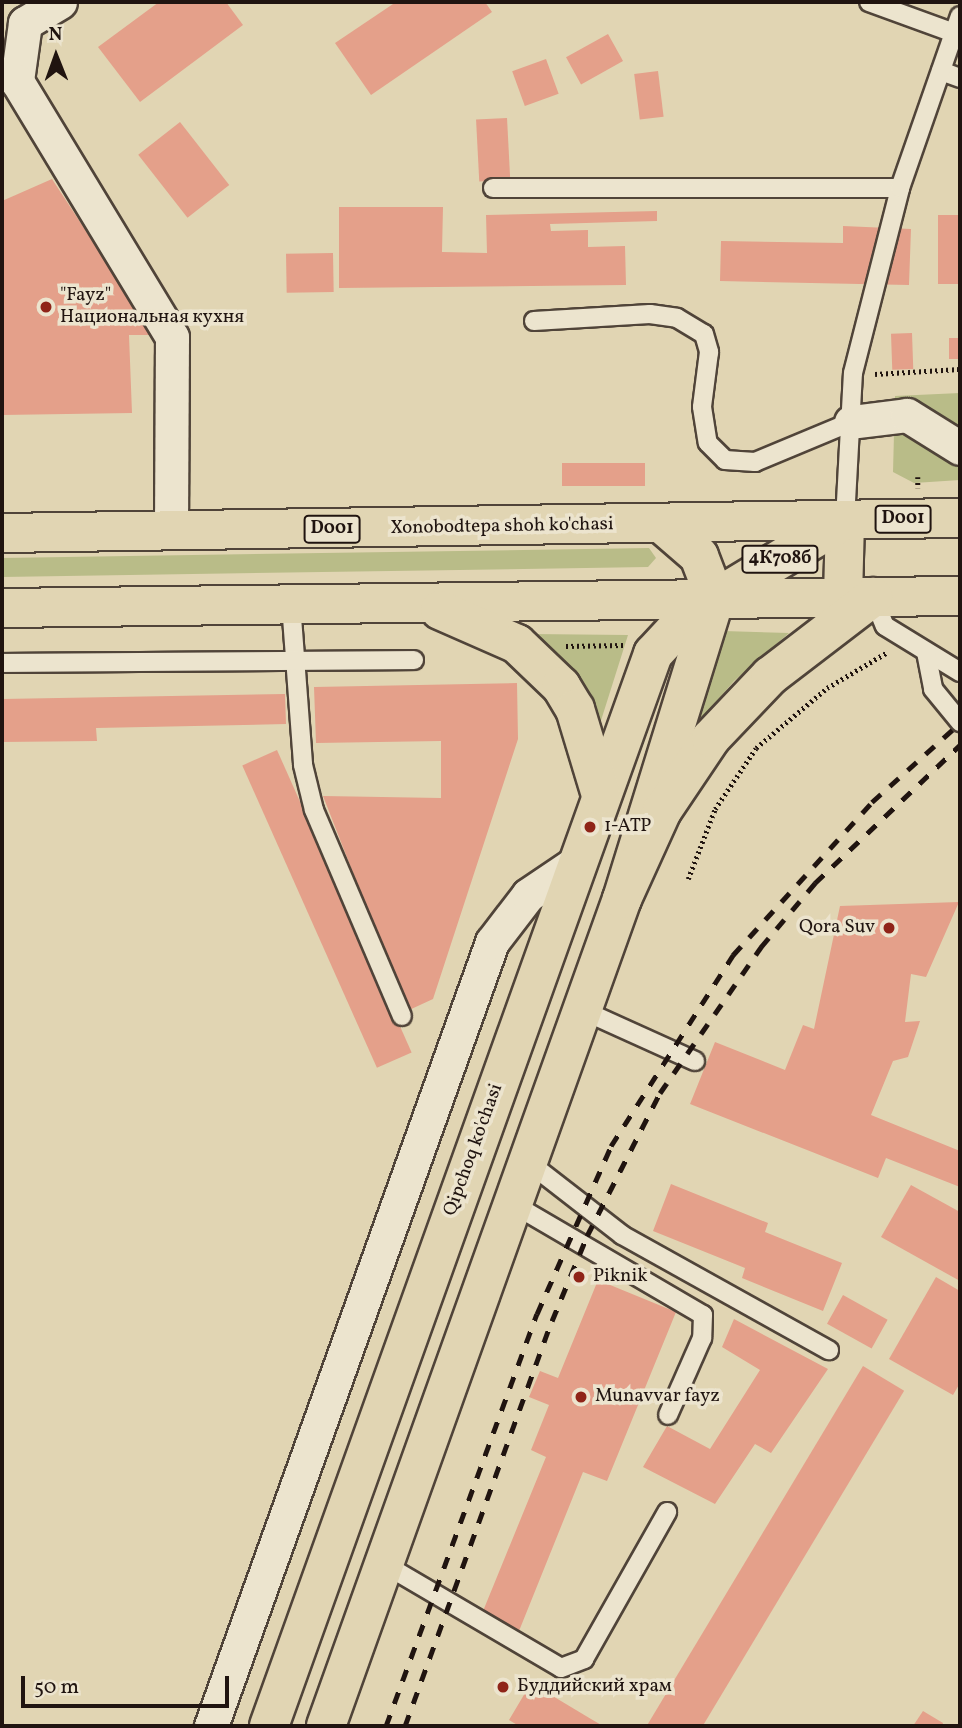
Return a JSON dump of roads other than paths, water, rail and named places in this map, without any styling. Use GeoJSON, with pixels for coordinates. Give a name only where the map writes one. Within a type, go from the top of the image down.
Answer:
{"type":"FeatureCollection","features":[{"type":"Feature","properties":{"kind":"main road","name":"Xonobodtepa shoh ko'chasi"},"geometry":{"type":"LineString","coordinates":[[2,533],[663,525],[960,518]]}},
{"type":"Feature","properties":{"kind":"main road"},"geometry":{"type":"LineString","coordinates":[[845,520],[858,597]]}},
{"type":"Feature","properties":{"kind":"main road","name":"Qipchoq ko'chasi"},"geometry":{"type":"LineString","coordinates":[[269,1726],[653,654],[679,622],[845,520]]}},
{"type":"Feature","properties":{"kind":"main road"},"geometry":{"type":"LineString","coordinates":[[333,1724],[347,1669],[622,899],[715,598],[699,556],[663,525]]}},
{"type":"Feature","properties":{"kind":"main road"},"geometry":{"type":"LineString","coordinates":[[2,608],[960,596]]}},
{"type":"Feature","properties":{"kind":"main road"},"geometry":{"type":"LineString","coordinates":[[622,899],[662,811],[711,738],[770,677],[858,597]]}},
{"type":"Feature","properties":{"kind":"main road"},"geometry":{"type":"LineString","coordinates":[[411,602],[480,624],[537,659],[575,709],[601,795]]}},
{"type":"Feature","properties":{"kind":"main road"},"geometry":{"type":"LineString","coordinates":[[295,1652],[347,1669]]}},
{"type":"Feature","properties":{"kind":"street"},"geometry":{"type":"LineString","coordinates":[[60,2],[25,23],[17,81],[173,337],[171,531]]}},
{"type":"Feature","properties":{"kind":"street"},"geometry":{"type":"LineString","coordinates":[[851,422],[891,413],[907,415],[960,448]]}},
{"type":"Feature","properties":{"kind":"street"},"geometry":{"type":"LineString","coordinates":[[211,1726],[492,942],[528,895],[577,862]]}},
{"type":"Feature","properties":{"kind":"lane"},"geometry":{"type":"LineString","coordinates":[[869,2],[954,33]]}},
{"type":"Feature","properties":{"kind":"lane"},"geometry":{"type":"LineString","coordinates":[[845,520],[853,373],[900,188],[960,16]]}},
{"type":"Feature","properties":{"kind":"lane"},"geometry":{"type":"LineString","coordinates":[[941,71],[960,78]]}},
{"type":"Feature","properties":{"kind":"lane"},"geometry":{"type":"LineString","coordinates":[[493,188],[900,188]]}},
{"type":"Feature","properties":{"kind":"lane"},"geometry":{"type":"LineString","coordinates":[[534,321],[650,314],[677,318],[705,334],[709,352],[702,407],[708,443],[725,460],[755,462],[851,422]]}},
{"type":"Feature","properties":{"kind":"lane"},"geometry":{"type":"LineString","coordinates":[[858,597],[904,643],[926,652],[960,672]]}},
{"type":"Feature","properties":{"kind":"lane"},"geometry":{"type":"LineString","coordinates":[[291,604],[303,765],[314,810],[402,1016]]}},
{"type":"Feature","properties":{"kind":"lane"},"geometry":{"type":"LineString","coordinates":[[926,652],[933,689],[960,722]]}},
{"type":"Feature","properties":{"kind":"lane"},"geometry":{"type":"LineString","coordinates":[[2,663],[294,657],[414,660]]}},
{"type":"Feature","properties":{"kind":"lane"},"geometry":{"type":"LineString","coordinates":[[582,1010],[695,1061]]}},
{"type":"Feature","properties":{"kind":"lane"},"geometry":{"type":"LineString","coordinates":[[528,1162],[622,1235],[829,1350]]}},
{"type":"Feature","properties":{"kind":"lane"},"geometry":{"type":"LineString","coordinates":[[513,1204],[703,1315],[702,1338],[668,1415]]}},
{"type":"Feature","properties":{"kind":"lane"},"geometry":{"type":"LineString","coordinates":[[384,1564],[527,1653],[561,1668],[584,1659],[667,1513]]}},
{"type":"Feature","properties":{"kind":"railway"},"geometry":{"type":"LineString","coordinates":[[386,1726],[537,1314],[611,1146],[733,955],[872,802],[960,723]]}},
{"type":"Feature","properties":{"kind":"railway"},"geometry":{"type":"LineString","coordinates":[[405,1726],[552,1321],[587,1236],[660,1093],[761,947],[815,883],[960,745]]}},
{"type":"Feature","properties":{"kind":"place","name":"\"Fayz\" Национальная кухня"},"geometry":{"type":"Point","coordinates":[46,307]}},
{"type":"Feature","properties":{"kind":"place","name":"1-ATP"},"geometry":{"type":"Point","coordinates":[590,827]}},
{"type":"Feature","properties":{"kind":"place","name":"Qora Suv"},"geometry":{"type":"Point","coordinates":[889,928]}},
{"type":"Feature","properties":{"kind":"place","name":"Piknik"},"geometry":{"type":"Point","coordinates":[579,1277]}},
{"type":"Feature","properties":{"kind":"place","name":"Munavvar fayz"},"geometry":{"type":"Point","coordinates":[581,1397]}},
{"type":"Feature","properties":{"kind":"place","name":"Буддийский храм"},"geometry":{"type":"Point","coordinates":[503,1687]}}]}
